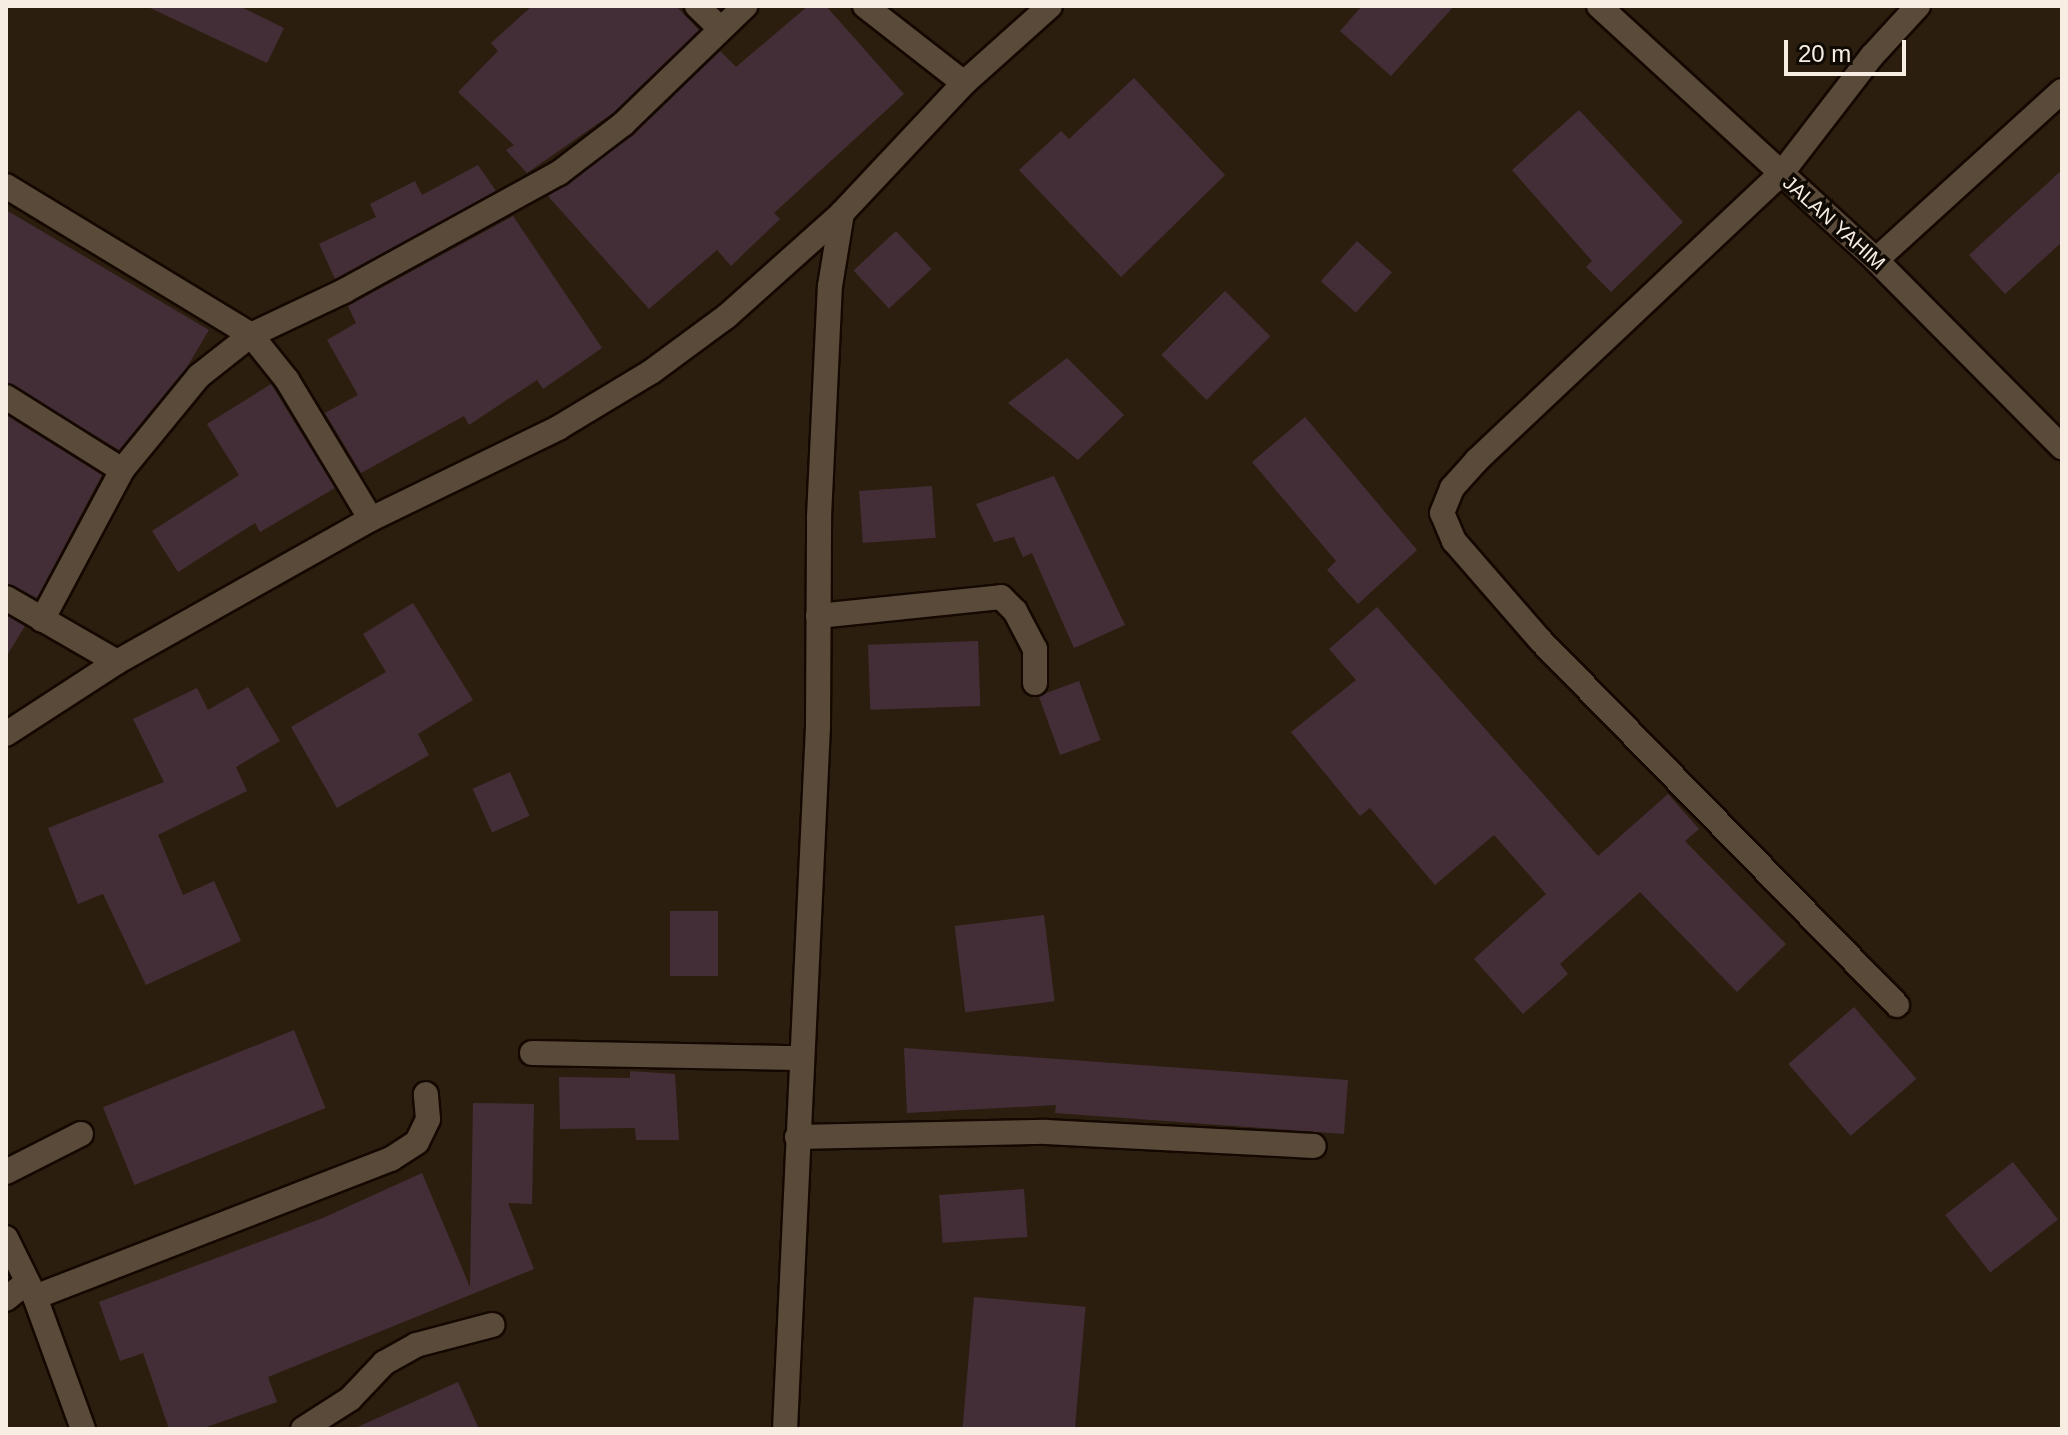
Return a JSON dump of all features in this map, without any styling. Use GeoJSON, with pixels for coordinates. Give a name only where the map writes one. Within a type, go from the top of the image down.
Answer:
{"type":"FeatureCollection","features":[{"type":"Feature","properties":{"kind":"street"},"geometry":{"type":"LineString","coordinates":[[697,6],[720,28]]}},
{"type":"Feature","properties":{"kind":"street"},"geometry":{"type":"LineString","coordinates":[[42,620],[122,470],[199,376],[251,335],[344,291],[559,173],[623,124],[745,6]]}},
{"type":"Feature","properties":{"kind":"street"},"geometry":{"type":"LineString","coordinates":[[865,6],[964,83]]}},
{"type":"Feature","properties":{"kind":"street"},"geometry":{"type":"LineString","coordinates":[[6,734],[117,662],[371,519],[612,399],[727,316],[842,213],[964,83],[1050,6]]}},
{"type":"Feature","properties":{"kind":"street","name":"JALAN YAHIM"},"geometry":{"type":"LineString","coordinates":[[1599,6],[1876,260],[2062,447]]}},
{"type":"Feature","properties":{"kind":"street"},"geometry":{"type":"LineString","coordinates":[[1897,1005],[1541,641],[1454,541],[1442,513],[1452,488],[1477,460],[1781,174],[1872,56],[1918,6]]}},
{"type":"Feature","properties":{"kind":"street"},"geometry":{"type":"LineString","coordinates":[[1876,260],[2062,91]]}},
{"type":"Feature","properties":{"kind":"street"},"geometry":{"type":"LineString","coordinates":[[6,186],[251,335],[287,380],[371,519]]}},
{"type":"Feature","properties":{"kind":"street"},"geometry":{"type":"LineString","coordinates":[[785,1429],[800,1058],[818,727],[818,616],[830,286],[842,213]]}},
{"type":"Feature","properties":{"kind":"street"},"geometry":{"type":"LineString","coordinates":[[6,397],[122,470]]}},
{"type":"Feature","properties":{"kind":"street"},"geometry":{"type":"LineString","coordinates":[[818,616],[1001,597],[1015,611],[1035,649],[1035,683]]}},
{"type":"Feature","properties":{"kind":"street"},"geometry":{"type":"LineString","coordinates":[[6,598],[117,662]]}},
{"type":"Feature","properties":{"kind":"street"},"geometry":{"type":"LineString","coordinates":[[532,1053],[630,1059],[800,1058]]}},
{"type":"Feature","properties":{"kind":"street"},"geometry":{"type":"LineString","coordinates":[[6,1299],[391,1159],[417,1142],[428,1119],[426,1094]]}},
{"type":"Feature","properties":{"kind":"street"},"geometry":{"type":"LineString","coordinates":[[797,1137],[1046,1132],[1314,1146]]}},
{"type":"Feature","properties":{"kind":"street"},"geometry":{"type":"LineString","coordinates":[[6,1172],[81,1134]]}},
{"type":"Feature","properties":{"kind":"street"},"geometry":{"type":"LineString","coordinates":[[6,1238],[31,1290],[82,1428]]}},
{"type":"Feature","properties":{"kind":"street"},"geometry":{"type":"LineString","coordinates":[[303,1429],[350,1399],[384,1363],[416,1345],[492,1325]]}},
{"type":"Feature","properties":{"kind":"building"},"geometry":{"type":"Polygon","coordinates":[[[146,6],[239,6],[284,28],[267,63],[146,6]]]}},
{"type":"Feature","properties":{"kind":"building"},"geometry":{"type":"Polygon","coordinates":[[[532,6],[676,6],[699,30],[613,113],[527,173],[506,150],[514,145],[458,92],[498,51],[491,43],[532,6]]]}},
{"type":"Feature","properties":{"kind":"building"},"geometry":{"type":"Polygon","coordinates":[[[808,6],[826,6],[904,94],[774,213],[780,219],[731,266],[717,250],[649,309],[548,196],[632,136],[720,51],[736,67],[808,6]]]}},
{"type":"Feature","properties":{"kind":"building"},"geometry":{"type":"Polygon","coordinates":[[[1362,6],[1454,6],[1391,76],[1340,31],[1362,6]]]}},
{"type":"Feature","properties":{"kind":"building"},"geometry":{"type":"Polygon","coordinates":[[[1134,78],[1225,175],[1121,277],[1019,170],[1061,131],[1069,139],[1134,78]]]}},
{"type":"Feature","properties":{"kind":"building"},"geometry":{"type":"Polygon","coordinates":[[[1579,110],[1683,222],[1611,292],[1586,267],[1592,261],[1512,170],[1579,110]]]}},
{"type":"Feature","properties":{"kind":"building"},"geometry":{"type":"Polygon","coordinates":[[[478,165],[496,191],[335,279],[319,244],[376,217],[370,204],[415,181],[422,195],[478,165]]]}},
{"type":"Feature","properties":{"kind":"building"},"geometry":{"type":"Polygon","coordinates":[[[2062,170],[2062,242],[2005,294],[1969,255],[2062,170]]]}},
{"type":"Feature","properties":{"kind":"building"},"geometry":{"type":"Polygon","coordinates":[[[6,210],[209,330],[187,367],[119,450],[6,382],[6,210]]]}},
{"type":"Feature","properties":{"kind":"building"},"geometry":{"type":"Polygon","coordinates":[[[513,216],[602,348],[543,389],[537,380],[469,425],[464,416],[361,473],[325,413],[358,395],[327,340],[356,323],[348,306],[513,216]]]}},
{"type":"Feature","properties":{"kind":"building"},"geometry":{"type":"Polygon","coordinates":[[[896,231],[931,269],[889,309],[854,271],[896,231]]]}},
{"type":"Feature","properties":{"kind":"building"},"geometry":{"type":"Polygon","coordinates":[[[1357,241],[1392,272],[1356,313],[1321,281],[1357,241]]]}},
{"type":"Feature","properties":{"kind":"building"},"geometry":{"type":"Polygon","coordinates":[[[1225,291],[1270,336],[1207,400],[1161,355],[1225,291]]]}},
{"type":"Feature","properties":{"kind":"building"},"geometry":{"type":"Polygon","coordinates":[[[1067,358],[1124,415],[1078,460],[1008,403],[1067,358]]]}},
{"type":"Feature","properties":{"kind":"building"},"geometry":{"type":"Polygon","coordinates":[[[271,384],[335,488],[260,532],[255,523],[178,572],[152,531],[239,475],[207,424],[271,384]]]}},
{"type":"Feature","properties":{"kind":"building"},"geometry":{"type":"Polygon","coordinates":[[[6,415],[102,475],[37,598],[6,583],[6,415]]]}},
{"type":"Feature","properties":{"kind":"building"},"geometry":{"type":"Polygon","coordinates":[[[1305,417],[1417,550],[1358,604],[1327,570],[1336,561],[1252,462],[1305,417]]]}},
{"type":"Feature","properties":{"kind":"building"},"geometry":{"type":"Polygon","coordinates":[[[1054,476],[1125,625],[1074,648],[1032,553],[1023,557],[1014,537],[994,542],[976,504],[1054,476]]]}},
{"type":"Feature","properties":{"kind":"building"},"geometry":{"type":"Polygon","coordinates":[[[932,486],[936,538],[863,543],[859,491],[932,486]]]}},
{"type":"Feature","properties":{"kind":"building"},"geometry":{"type":"Polygon","coordinates":[[[413,603],[473,700],[418,734],[429,755],[337,808],[291,727],[386,672],[363,634],[413,603]]]}},
{"type":"Feature","properties":{"kind":"building"},"geometry":{"type":"Polygon","coordinates":[[[1377,607],[1598,856],[1668,794],[1699,829],[1685,841],[1786,944],[1737,992],[1640,892],[1560,964],[1568,974],[1523,1014],[1474,959],[1546,894],[1494,835],[1435,885],[1370,808],[1360,816],[1291,732],[1356,680],[1329,649],[1377,607]]]}},
{"type":"Feature","properties":{"kind":"building"},"geometry":{"type":"Polygon","coordinates":[[[6,615],[25,626],[6,657],[6,615]]]}},
{"type":"Feature","properties":{"kind":"building"},"geometry":{"type":"Polygon","coordinates":[[[978,641],[980,706],[870,710],[868,645],[978,641]]]}},
{"type":"Feature","properties":{"kind":"building"},"geometry":{"type":"Polygon","coordinates":[[[1079,681],[1101,740],[1060,755],[1039,696],[1079,681]]]}},
{"type":"Feature","properties":{"kind":"building"},"geometry":{"type":"Polygon","coordinates":[[[248,687],[280,741],[236,767],[247,791],[158,835],[183,895],[214,881],[241,941],[146,985],[103,894],[78,904],[48,828],[164,782],[133,719],[197,688],[208,710],[248,687]]]}},
{"type":"Feature","properties":{"kind":"building"},"geometry":{"type":"Polygon","coordinates":[[[510,772],[530,816],[492,833],[473,789],[510,772]]]}},
{"type":"Feature","properties":{"kind":"building"},"geometry":{"type":"Polygon","coordinates":[[[670,911],[718,911],[718,976],[670,976],[670,911]]]}},
{"type":"Feature","properties":{"kind":"building"},"geometry":{"type":"Polygon","coordinates":[[[1044,915],[1055,1001],[965,1012],[955,926],[1044,915]]]}},
{"type":"Feature","properties":{"kind":"building"},"geometry":{"type":"Polygon","coordinates":[[[1854,1007],[1916,1079],[1851,1136],[1788,1064],[1854,1007]]]}},
{"type":"Feature","properties":{"kind":"building"},"geometry":{"type":"Polygon","coordinates":[[[294,1030],[325,1108],[134,1185],[103,1107],[294,1030]]]}},
{"type":"Feature","properties":{"kind":"building"},"geometry":{"type":"Polygon","coordinates":[[[904,1048],[1348,1080],[1344,1134],[1055,1113],[1056,1105],[907,1113],[904,1048]]]}},
{"type":"Feature","properties":{"kind":"building"},"geometry":{"type":"Polygon","coordinates":[[[630,1071],[675,1074],[679,1140],[636,1140],[635,1128],[560,1129],[559,1077],[630,1078],[630,1071]]]}},
{"type":"Feature","properties":{"kind":"building"},"geometry":{"type":"Polygon","coordinates":[[[473,1103],[534,1104],[532,1204],[508,1203],[534,1269],[268,1377],[277,1402],[201,1429],[169,1429],[143,1353],[120,1361],[99,1302],[323,1218],[422,1173],[470,1287],[473,1103]]]}},
{"type":"Feature","properties":{"kind":"building"},"geometry":{"type":"Polygon","coordinates":[[[2013,1162],[2058,1220],[1990,1272],[1945,1215],[2013,1162]]]}},
{"type":"Feature","properties":{"kind":"building"},"geometry":{"type":"Polygon","coordinates":[[[1024,1189],[1027,1237],[943,1243],[939,1195],[1024,1189]]]}},
{"type":"Feature","properties":{"kind":"building"},"geometry":{"type":"Polygon","coordinates":[[[974,1297],[1086,1307],[1075,1429],[962,1428],[974,1297]]]}},
{"type":"Feature","properties":{"kind":"building"},"geometry":{"type":"Polygon","coordinates":[[[458,1382],[479,1429],[353,1429],[458,1382]]]}}]}
